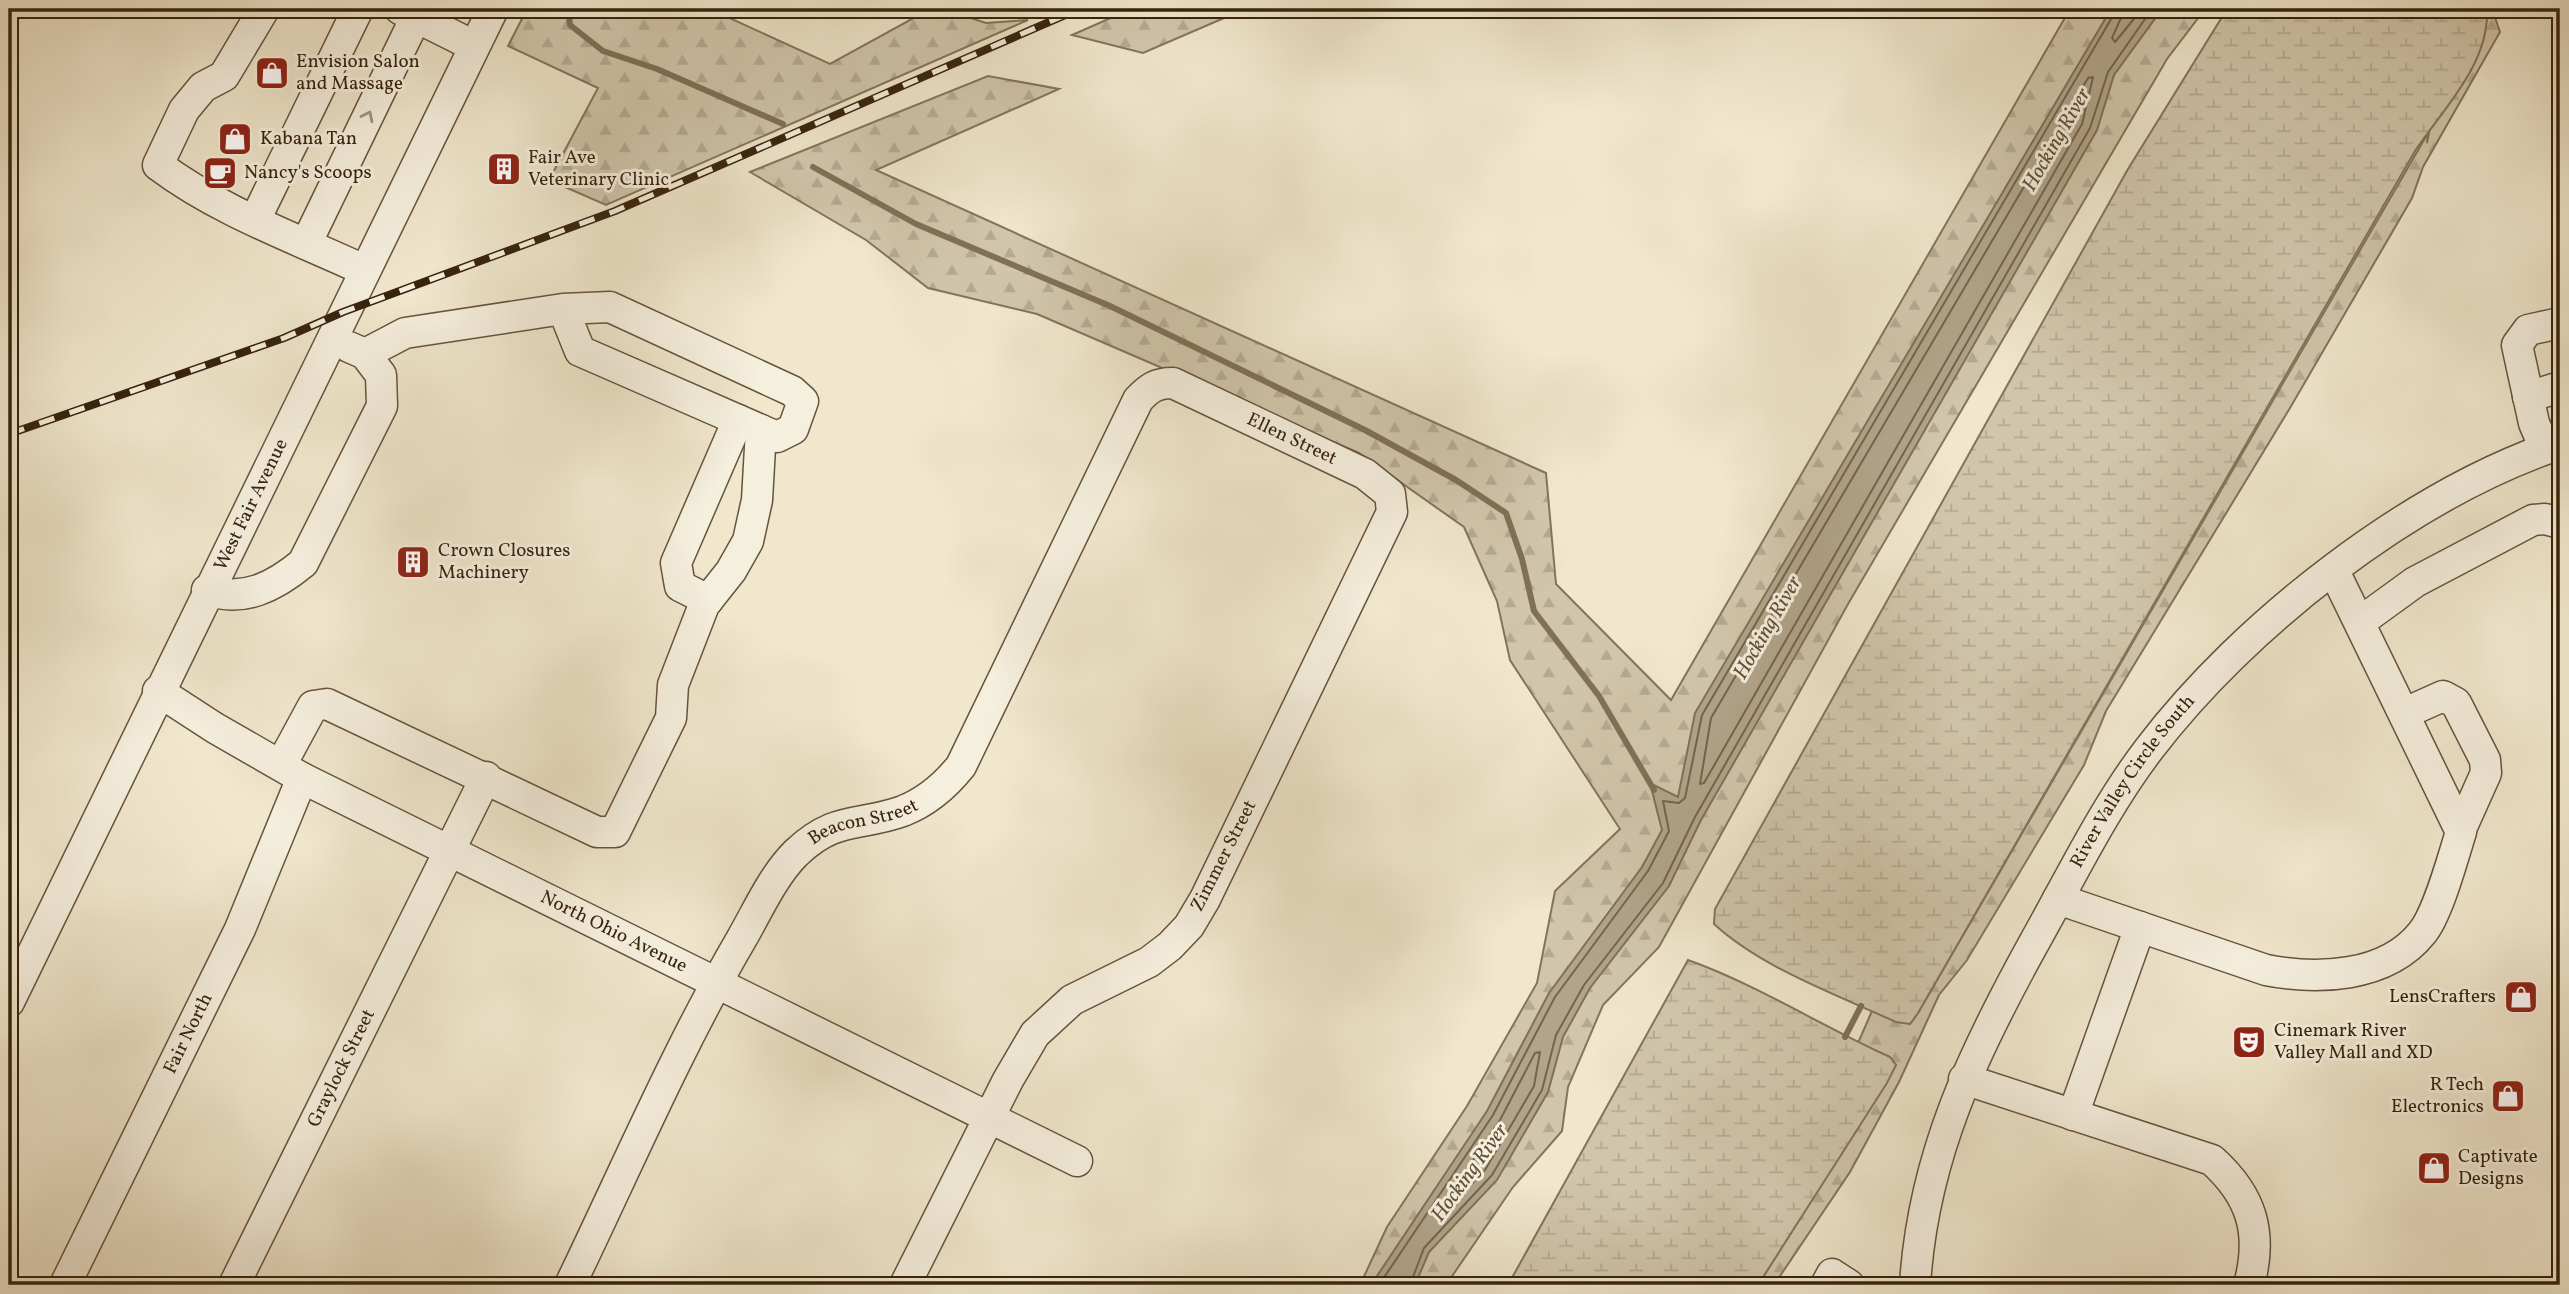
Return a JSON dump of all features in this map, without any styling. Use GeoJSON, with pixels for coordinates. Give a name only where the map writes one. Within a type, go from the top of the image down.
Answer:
{"type":"FeatureCollection","features":[{"type":"Feature","properties":{"kind":"street"},"geometry":{"type":"LineString","coordinates":[[264,9],[224,76],[203,87],[184,110],[158,165],[180,182],[364,270]]}},
{"type":"Feature","properties":{"kind":"street"},"geometry":{"type":"LineString","coordinates":[[255,220],[358,9]]}},
{"type":"Feature","properties":{"kind":"street","name":"West Fair Avenue"},"geometry":{"type":"LineString","coordinates":[[9,1002],[19,956],[158,691],[492,9]]}},
{"type":"Feature","properties":{"kind":"street"},"geometry":{"type":"LineString","coordinates":[[306,244],[408,13],[474,46]]}},
{"type":"Feature","properties":{"kind":"street"},"geometry":{"type":"LineString","coordinates":[[365,354],[405,333],[562,309],[610,307],[792,391],[803,401],[793,429],[777,437],[580,351],[562,309]]}},
{"type":"Feature","properties":{"kind":"street"},"geometry":{"type":"LineString","coordinates":[[2553,447],[2534,423],[2517,345],[2528,330],[2560,323]]}},
{"type":"Feature","properties":{"kind":"street"},"geometry":{"type":"LineString","coordinates":[[207,590],[226,596],[256,592],[282,580],[303,563],[382,405],[381,375],[365,354],[330,340]]}},
{"type":"Feature","properties":{"kind":"street","name":"Beacon Street"},"geometry":{"type":"LineString","coordinates":[[570,1285],[716,983],[777,878],[796,854],[833,827],[900,812],[918,804],[950,780],[961,766],[1138,400],[1147,389],[1160,383],[1173,383]]}},
{"type":"Feature","properties":{"kind":"street","name":"Ellen Street"},"geometry":{"type":"LineString","coordinates":[[1173,383],[1365,474],[1390,494],[1392,512]]}},
{"type":"Feature","properties":{"kind":"street"},"geometry":{"type":"LineString","coordinates":[[2528,397],[2560,387]]}},
{"type":"Feature","properties":{"kind":"street"},"geometry":{"type":"LineString","coordinates":[[486,777],[597,832],[615,832],[671,718],[673,685],[708,600],[731,571],[748,541],[757,500],[750,425]]}},
{"type":"Feature","properties":{"kind":"street"},"geometry":{"type":"LineString","coordinates":[[708,600],[680,586],[676,563],[750,425]]}},
{"type":"Feature","properties":{"kind":"street","name":"River Valley Circle South"},"geometry":{"type":"LineString","coordinates":[[1915,1285],[1918,1243],[1932,1169],[1964,1079],[1995,1012],[2134,771],[2188,701],[2233,655],[2334,571],[2433,501],[2482,475],[2553,447]]}},
{"type":"Feature","properties":{"kind":"street","name":"Zimmer Street"},"geometry":{"type":"LineString","coordinates":[[905,1285],[1021,1054],[1052,1016],[1089,990],[1149,962],[1170,946],[1189,926],[1219,872],[1392,512]]}},
{"type":"Feature","properties":{"kind":"street"},"geometry":{"type":"LineString","coordinates":[[2360,622],[2415,582],[2533,520],[2545,519],[2560,523]]}},
{"type":"Feature","properties":{"kind":"street"},"geometry":{"type":"LineString","coordinates":[[2334,571],[2460,831]]}},
{"type":"Feature","properties":{"kind":"street","name":"North Ohio Avenue"},"geometry":{"type":"LineString","coordinates":[[158,691],[215,728],[291,771],[1077,1161]]}},
{"type":"Feature","properties":{"kind":"street"},"geometry":{"type":"LineString","coordinates":[[2058,899],[2266,970],[2291,975],[2336,975],[2399,954],[2423,932],[2450,867],[2460,831],[2486,773],[2485,760],[2456,703],[2442,696],[2405,713]]}},
{"type":"Feature","properties":{"kind":"street","name":"Fair North"},"geometry":{"type":"LineString","coordinates":[[65,1285],[240,929],[313,706],[327,704],[486,777]]}},
{"type":"Feature","properties":{"kind":"street","name":"Graylock Street"},"geometry":{"type":"LineString","coordinates":[[234,1285],[486,777]]}},
{"type":"Feature","properties":{"kind":"street"},"geometry":{"type":"LineString","coordinates":[[2073,1115],[2140,927]]}},
{"type":"Feature","properties":{"kind":"street"},"geometry":{"type":"LineString","coordinates":[[1964,1079],[2212,1160],[2234,1180],[2249,1208],[2256,1240],[2249,1285]]}},
{"type":"Feature","properties":{"kind":"street"},"geometry":{"type":"LineString","coordinates":[[1825,1285],[1832,1274],[1849,1285]]}},
{"type":"Feature","properties":{"kind":"green space"},"geometry":{"type":"Polygon","coordinates":[[[527,9],[710,9],[830,64],[930,9],[943,9],[986,23],[1028,20],[606,205],[549,180],[598,88],[508,46],[527,9]]]}},
{"type":"Feature","properties":{"kind":"green space"},"geometry":{"type":"Polygon","coordinates":[[[1131,9],[1245,9],[1143,53],[1072,35],[1131,9]]]}},
{"type":"Feature","properties":{"kind":"green space"},"geometry":{"type":"Polygon","coordinates":[[[2070,9],[2205,9],[2167,59],[1848,604],[1659,947],[1603,1005],[1568,1087],[1562,1131],[1513,1187],[1446,1285],[1360,1285],[1387,1227],[1467,1106],[1537,983],[1555,891],[1620,829],[1510,660],[1497,601],[1464,527],[1359,453],[1037,314],[928,288],[866,240],[750,172],[988,76],[1059,89],[876,170],[1546,473],[1556,584],[1671,700],[2070,9]]]}},
{"type":"Feature","properties":{"kind":"green space"},"geometry":{"type":"Polygon","coordinates":[[[2227,9],[2480,9],[2487,14],[2485,33],[2472,69],[2415,151],[1918,1013],[1910,1024],[1896,1022],[1801,979],[1754,954],[1714,924],[1715,909],[2128,169],[2227,9]]]}},
{"type":"Feature","properties":{"kind":"green space"},"geometry":{"type":"Polygon","coordinates":[[[2426,9],[2492,9],[2500,32],[2423,167],[2412,198],[2290,408],[2106,711],[2084,765],[1967,960],[1939,995],[1899,1082],[1850,1172],[1774,1285],[1758,1285],[1896,1065],[1890,1057],[1858,1043],[1872,1011],[1910,1024],[1918,1013],[2428,133],[2427,143],[2443,59],[2426,9]]]}},
{"type":"Feature","properties":{"kind":"green space"},"geometry":{"type":"Polygon","coordinates":[[[1688,960],[1739,981],[1890,1057],[1896,1065],[1887,1083],[1758,1285],[1508,1285],[1688,960]]]}},
{"type":"Feature","properties":{"kind":"water","name":"Hocking River"},"geometry":{"type":"Polygon","coordinates":[[[2111,9],[2162,9],[2114,75],[2097,130],[1701,820],[1669,886],[1590,988],[1563,1037],[1548,1092],[1497,1180],[1429,1252],[1415,1285],[1371,1285],[1487,1111],[1549,993],[1642,867],[1662,830],[1650,783],[1678,797],[1695,713],[2111,9]]]}},
{"type":"Feature","properties":{"kind":"waterway"},"geometry":{"type":"LineString","coordinates":[[568,9],[570,25],[603,51],[657,69],[783,124]]}},
{"type":"Feature","properties":{"kind":"waterway"},"geometry":{"type":"LineString","coordinates":[[813,167],[916,224],[1110,306],[1365,430],[1456,480],[1506,513],[1522,559],[1534,611],[1599,696],[1654,790]]}},
{"type":"Feature","properties":{"kind":"waterway"},"geometry":{"type":"LineString","coordinates":[[1845,1037],[1861,1006]]}},
{"type":"Feature","properties":{"kind":"railway"},"geometry":{"type":"LineString","coordinates":[[9,434],[284,338],[343,312],[615,211],[1079,9]]}},
{"type":"Feature","properties":{"kind":"place","name":"Envision Salon and Massage"},"geometry":{"type":"Point","coordinates":[272,73]}},
{"type":"Feature","properties":{"kind":"place","name":"Kabana Tan"},"geometry":{"type":"Point","coordinates":[235,139]}},
{"type":"Feature","properties":{"kind":"place","name":"Fair Ave Veterinary Clinic"},"geometry":{"type":"Point","coordinates":[504,169]}},
{"type":"Feature","properties":{"kind":"place","name":"Nancy's Scoops"},"geometry":{"type":"Point","coordinates":[220,173]}},
{"type":"Feature","properties":{"kind":"place","name":"Crown Closures Machinery"},"geometry":{"type":"Point","coordinates":[413,562]}},
{"type":"Feature","properties":{"kind":"place","name":"LensCrafters"},"geometry":{"type":"Point","coordinates":[2521,997]}},
{"type":"Feature","properties":{"kind":"place","name":"Cinemark River Valley Mall and XD"},"geometry":{"type":"Point","coordinates":[2249,1042]}},
{"type":"Feature","properties":{"kind":"place","name":"R Tech Electronics"},"geometry":{"type":"Point","coordinates":[2508,1096]}},
{"type":"Feature","properties":{"kind":"place","name":"Captivate Designs"},"geometry":{"type":"Point","coordinates":[2434,1168]}}]}
